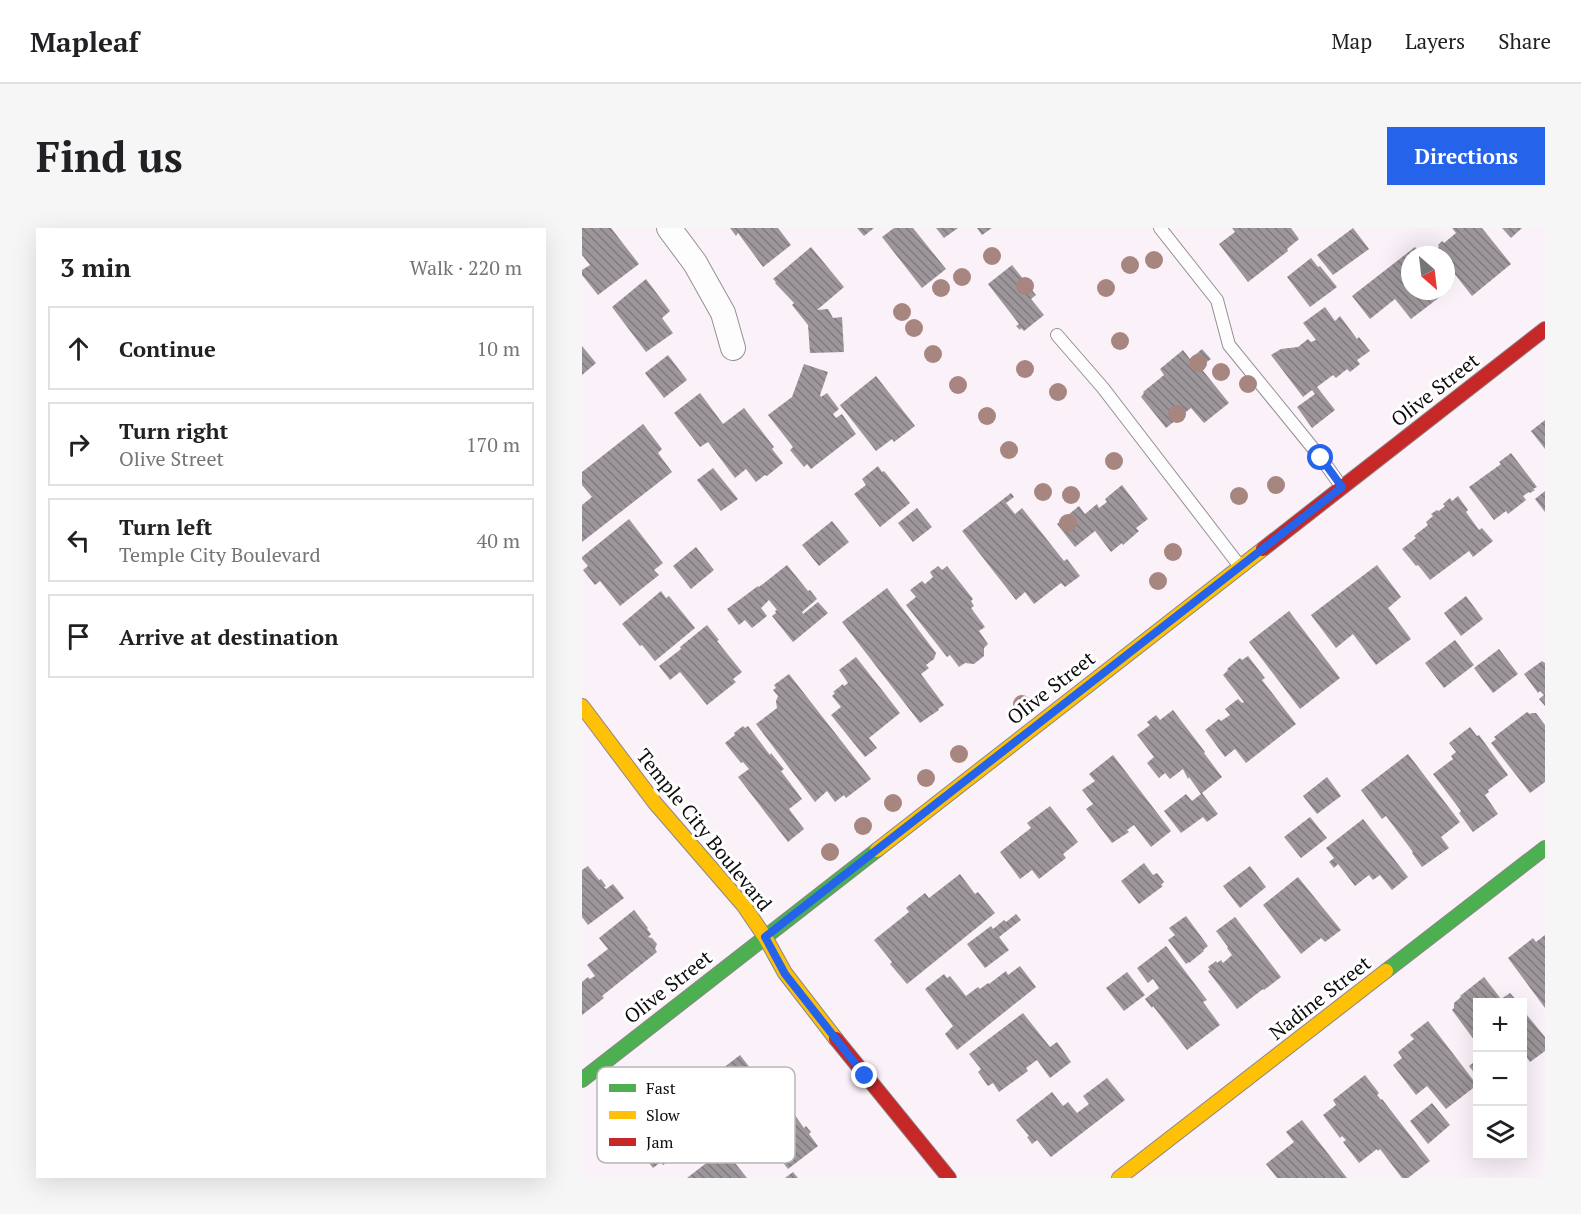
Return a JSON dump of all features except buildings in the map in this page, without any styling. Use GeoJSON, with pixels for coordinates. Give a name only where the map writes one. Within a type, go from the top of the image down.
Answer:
{"type":"FeatureCollection","features":[{"type":"Feature","properties":{"kind":"street"},"geometry":{"type":"LineString","coordinates":[[669,228],[695,263],[723,313],[734,348]]}},
{"type":"Feature","properties":{"kind":"street","name":"Olive Street"},"geometry":{"type":"LineString","coordinates":[[599,1067],[1545,329]]}},
{"type":"Feature","properties":{"kind":"street","name":"Temple City Boulevard"},"geometry":{"type":"LineString","coordinates":[[582,706],[655,803],[744,906],[765,937],[785,974],[949,1178]]}},
{"type":"Feature","properties":{"kind":"street","name":"Nadine Street"},"geometry":{"type":"LineString","coordinates":[[1119,1178],[1545,848]]}},
{"type":"Feature","properties":{"kind":"street","name":"Olive Street"},"geometry":{"type":"LineString","coordinates":[[582,1080],[597,1068]]}},
{"type":"Feature","properties":{"kind":"lane"},"geometry":{"type":"LineString","coordinates":[[1160,228],[1217,300],[1229,345],[1342,487]]}},
{"type":"Feature","properties":{"kind":"lane"},"geometry":{"type":"LineString","coordinates":[[1057,335],[1102,388],[1240,566]]}},
{"type":"Feature","properties":{"kind":"traffic: fast"},"geometry":{"type":"LineString","coordinates":[[1386,971],[1545,848]]}},
{"type":"Feature","properties":{"kind":"traffic: fast"},"geometry":{"type":"LineString","coordinates":[[599,1067],[877,850]]}},
{"type":"Feature","properties":{"kind":"traffic: fast"},"geometry":{"type":"LineString","coordinates":[[582,1080],[597,1068]]}},
{"type":"Feature","properties":{"kind":"traffic: slow"},"geometry":{"type":"LineString","coordinates":[[877,850],[1263,549]]}},
{"type":"Feature","properties":{"kind":"traffic: slow"},"geometry":{"type":"LineString","coordinates":[[582,706],[655,803],[744,906],[785,973],[836,1039]]}},
{"type":"Feature","properties":{"kind":"traffic: slow"},"geometry":{"type":"LineString","coordinates":[[1119,1178],[1386,971]]}},
{"type":"Feature","properties":{"kind":"traffic: jam"},"geometry":{"type":"LineString","coordinates":[[1263,549],[1545,329]]}},
{"type":"Feature","properties":{"kind":"traffic: jam"},"geometry":{"type":"LineString","coordinates":[[836,1039],[949,1178]]}},
{"type":"Feature","properties":{"kind":"route"},"geometry":{"type":"LineString","coordinates":[[865,1076],[785,974],[765,937],[1342,487],[1321,458]]}}]}
